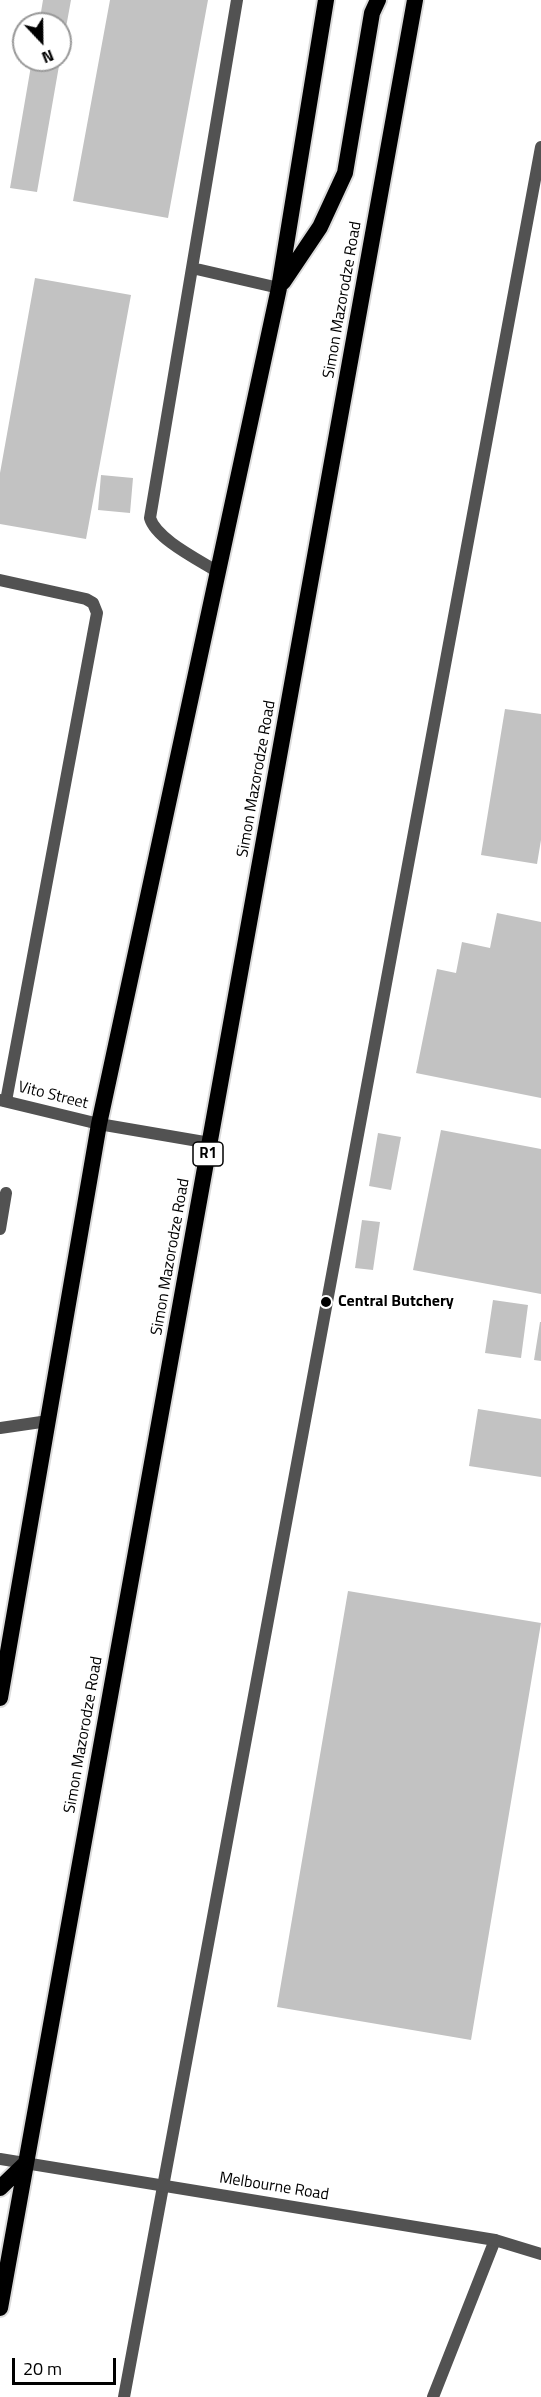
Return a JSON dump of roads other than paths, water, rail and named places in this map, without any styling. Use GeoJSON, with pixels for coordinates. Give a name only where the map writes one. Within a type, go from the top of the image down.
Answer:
{"type":"FeatureCollection","features":[{"type":"Feature","properties":{"kind":"highway"},"geometry":{"type":"LineString","coordinates":[[0,1698],[99,1124],[279,288],[326,0]]}},
{"type":"Feature","properties":{"kind":"highway"},"geometry":{"type":"LineString","coordinates":[[279,288],[320,227],[345,173],[372,13],[378,0]]}},
{"type":"Feature","properties":{"kind":"highway","name":"Simon Mazorodze Road"},"geometry":{"type":"LineString","coordinates":[[0,2308],[415,0]]}},
{"type":"Feature","properties":{"kind":"highway"},"geometry":{"type":"LineString","coordinates":[[0,2188],[25,2164]]}},
{"type":"Feature","properties":{"kind":"street"},"geometry":{"type":"LineString","coordinates":[[218,572],[161,535],[153,527],[150,518],[237,0]]}},
{"type":"Feature","properties":{"kind":"street"},"geometry":{"type":"LineString","coordinates":[[124,2397],[161,2185],[541,147]]}},
{"type":"Feature","properties":{"kind":"street"},"geometry":{"type":"LineString","coordinates":[[192,268],[279,288]]}},
{"type":"Feature","properties":{"kind":"street"},"geometry":{"type":"LineString","coordinates":[[0,580],[86,599],[93,603],[98,613],[3,1100]]}},
{"type":"Feature","properties":{"kind":"street","name":"Vito Street"},"geometry":{"type":"LineString","coordinates":[[3,1100],[99,1124],[210,1143]]}},
{"type":"Feature","properties":{"kind":"street"},"geometry":{"type":"LineString","coordinates":[[0,1229],[6,1192]]}},
{"type":"Feature","properties":{"kind":"street"},"geometry":{"type":"LineString","coordinates":[[0,1428],[48,1421]]}},
{"type":"Feature","properties":{"kind":"street","name":"Melbourne Road"},"geometry":{"type":"LineString","coordinates":[[0,2159],[495,2240],[541,2254]]}},
{"type":"Feature","properties":{"kind":"street"},"geometry":{"type":"LineString","coordinates":[[433,2397],[495,2240]]}},
{"type":"Feature","properties":{"kind":"place","name":"Central Butchery"},"geometry":{"type":"Point","coordinates":[326,1302]}}]}
